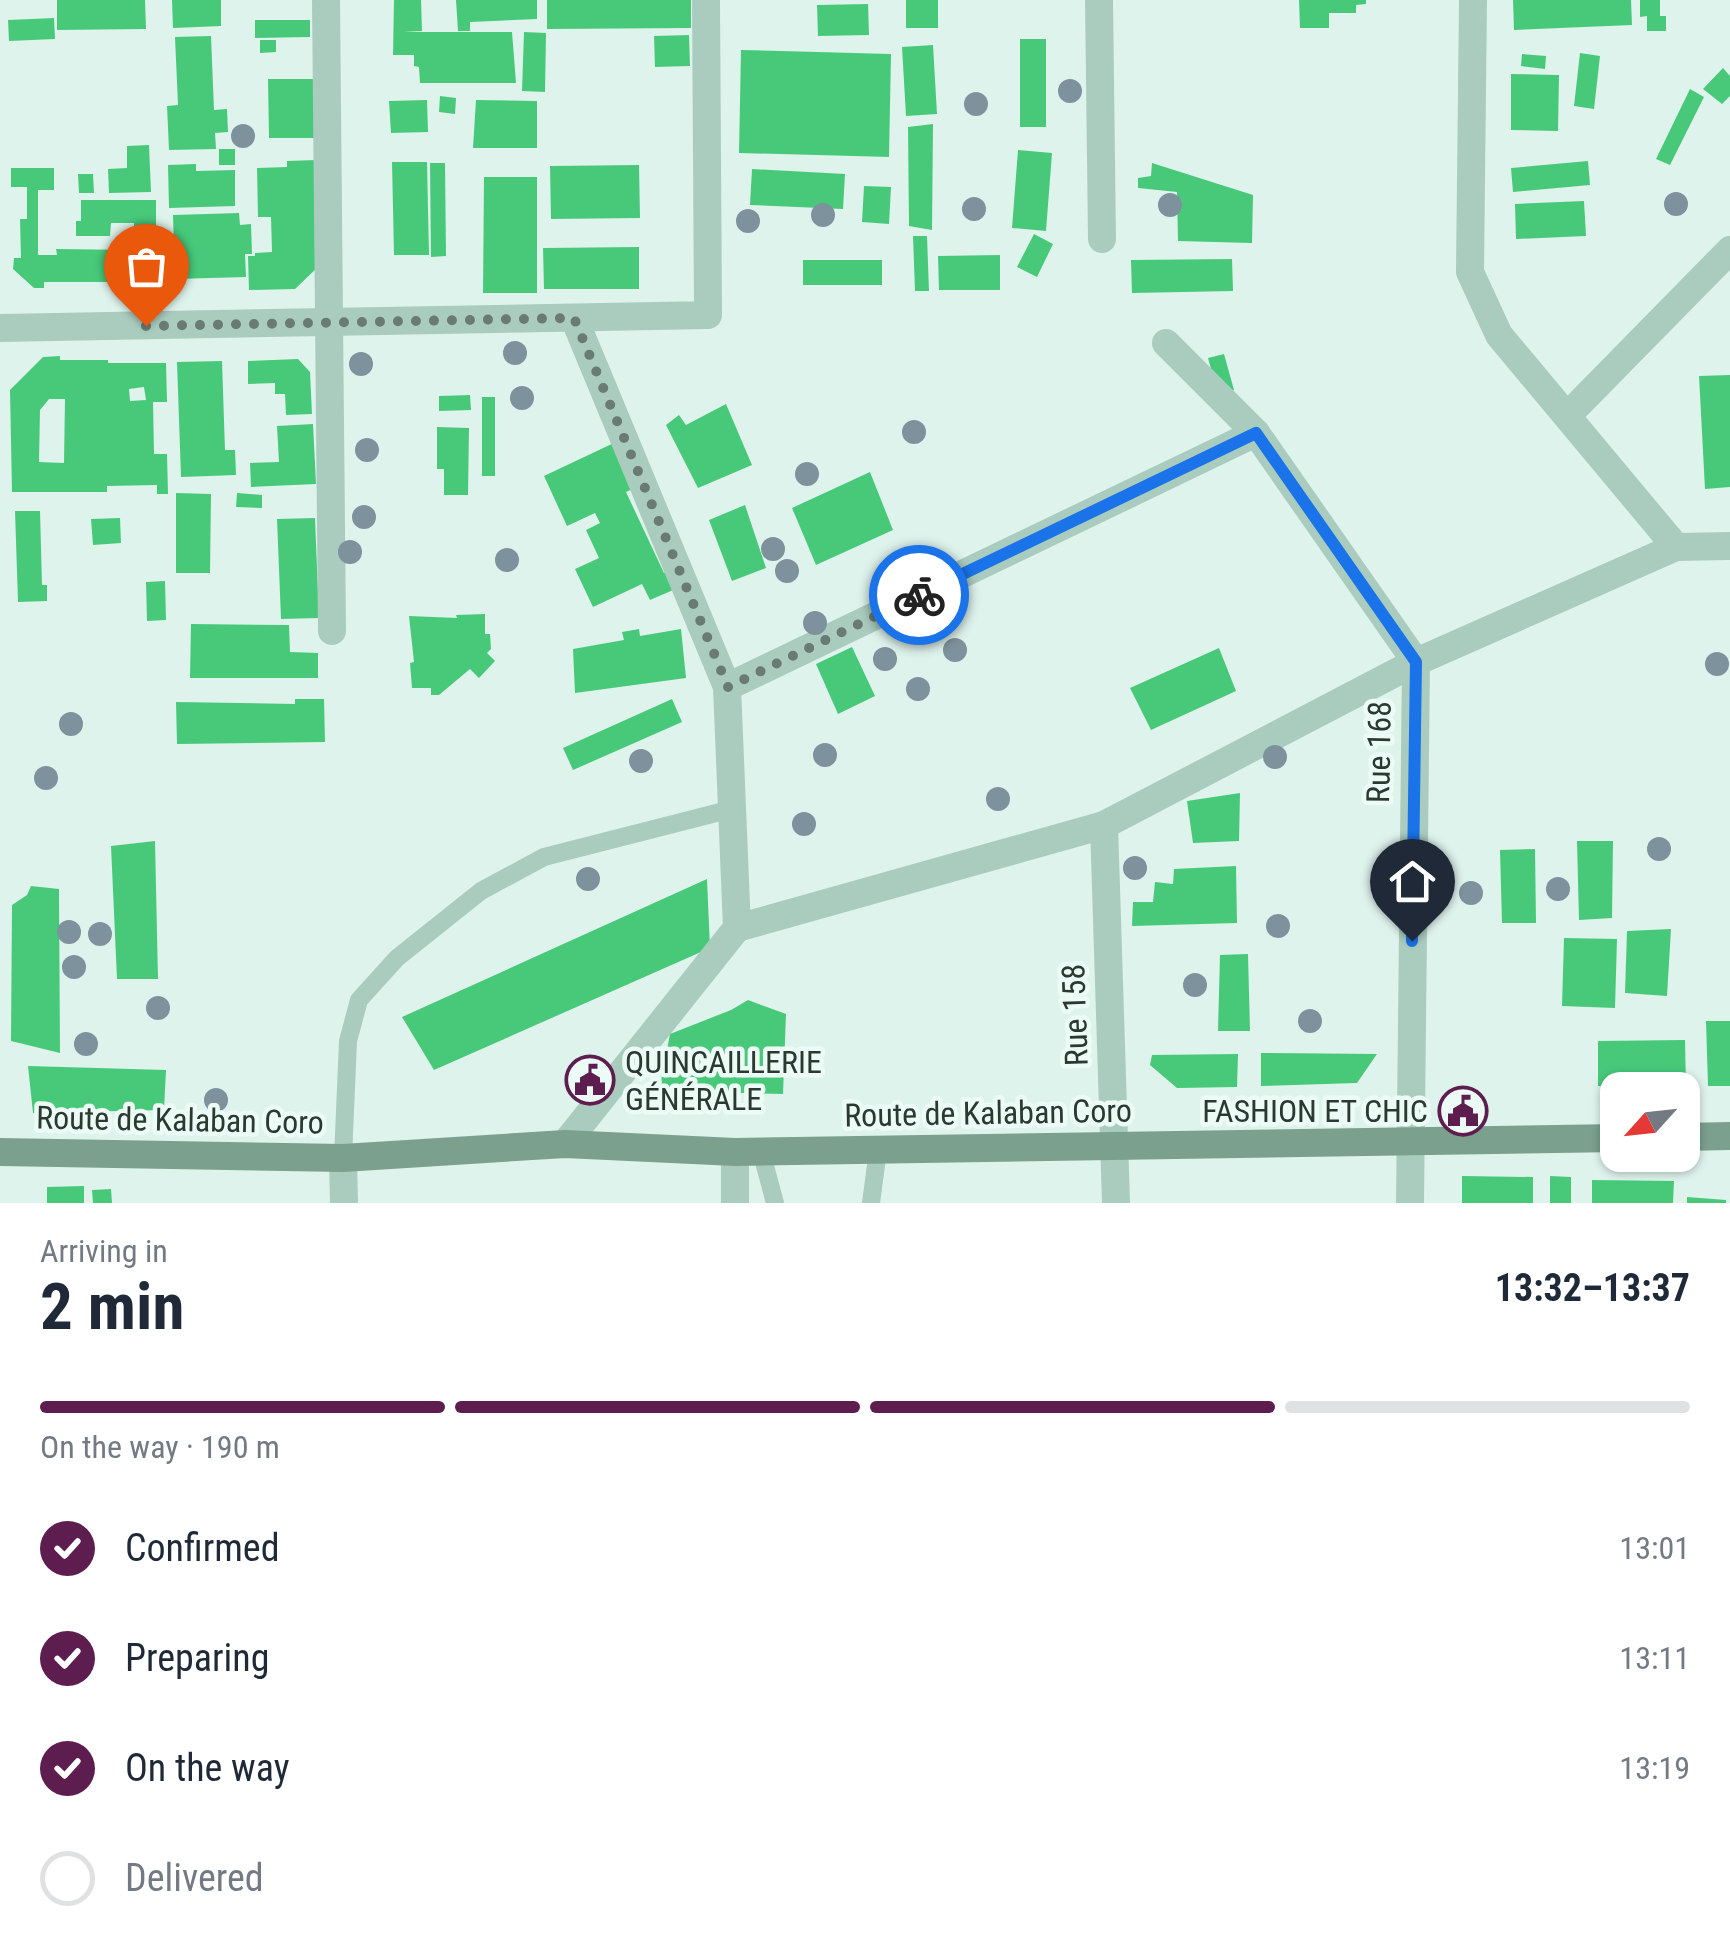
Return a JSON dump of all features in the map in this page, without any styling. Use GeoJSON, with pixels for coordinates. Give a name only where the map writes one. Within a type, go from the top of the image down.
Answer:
{"type":"FeatureCollection","features":[{"type":"Feature","properties":{"kind":"main road"},"geometry":{"type":"LineString","coordinates":[[1700,1137],[1730,1136]]}},
{"type":"Feature","properties":{"kind":"main road","name":"Route de Kalaban Coro"},"geometry":{"type":"LineString","coordinates":[[0,1152],[342,1158],[564,1144],[748,1151],[1600,1138]]}},
{"type":"Feature","properties":{"kind":"street"},"geometry":{"type":"LineString","coordinates":[[326,0],[332,630]]}},
{"type":"Feature","properties":{"kind":"street"},"geometry":{"type":"LineString","coordinates":[[0,328],[708,315],[706,0]]}},
{"type":"Feature","properties":{"kind":"street"},"geometry":{"type":"LineString","coordinates":[[1099,0],[1102,238]]}},
{"type":"Feature","properties":{"kind":"street"},"geometry":{"type":"LineString","coordinates":[[1472,0],[1470,272],[1499,335],[1676,547]]}},
{"type":"Feature","properties":{"kind":"street"},"geometry":{"type":"LineString","coordinates":[[1568,415],[1730,250]]}},
{"type":"Feature","properties":{"kind":"street"},"geometry":{"type":"LineString","coordinates":[[574,318],[728,687],[738,928]]}},
{"type":"Feature","properties":{"kind":"street"},"geometry":{"type":"LineString","coordinates":[[1166,342],[1256,433],[1416,662]]}},
{"type":"Feature","properties":{"kind":"street"},"geometry":{"type":"LineString","coordinates":[[728,687],[1256,433]]}},
{"type":"Feature","properties":{"kind":"street"},"geometry":{"type":"LineString","coordinates":[[564,1144],[738,928],[1104,825],[1416,662],[1676,547],[1730,546]]}},
{"type":"Feature","properties":{"kind":"street","name":"Rue 168"},"geometry":{"type":"LineString","coordinates":[[1410,1203],[1416,662]]}},
{"type":"Feature","properties":{"kind":"street","name":"Rue 158"},"geometry":{"type":"LineString","coordinates":[[1104,825],[1116,1203]]}},
{"type":"Feature","properties":{"kind":"street"},"geometry":{"type":"LineString","coordinates":[[735,1203],[748,1151]]}},
{"type":"Feature","properties":{"kind":"street"},"geometry":{"type":"LineString","coordinates":[[342,1158],[344,1203]]}},
{"type":"Feature","properties":{"kind":"lane"},"geometry":{"type":"LineString","coordinates":[[342,1158],[348,1041],[359,1000],[397,958],[481,891],[544,857],[732,810]]}},
{"type":"Feature","properties":{"kind":"lane"},"geometry":{"type":"LineString","coordinates":[[870,1203],[878,1150]]}},
{"type":"Feature","properties":{"kind":"lane"},"geometry":{"type":"LineString","coordinates":[[748,1151],[775,1203]]}},
{"type":"Feature","properties":{"kind":"building"},"geometry":{"type":"Polygon","coordinates":[[[57,0],[145,0],[146,29],[57,30],[57,0]]]}},
{"type":"Feature","properties":{"kind":"building"},"geometry":{"type":"Polygon","coordinates":[[[172,0],[221,0],[221,26],[173,28],[172,0]]]}},
{"type":"Feature","properties":{"kind":"building"},"geometry":{"type":"Polygon","coordinates":[[[394,0],[421,0],[422,31],[403,32],[512,32],[516,83],[420,83],[414,55],[393,55],[394,0]]]}},
{"type":"Feature","properties":{"kind":"building"},"geometry":{"type":"Polygon","coordinates":[[[456,0],[537,0],[537,19],[470,22],[470,31],[458,31],[456,0]]]}},
{"type":"Feature","properties":{"kind":"building"},"geometry":{"type":"Polygon","coordinates":[[[547,0],[691,0],[691,28],[547,29],[547,0]]]}},
{"type":"Feature","properties":{"kind":"building"},"geometry":{"type":"Polygon","coordinates":[[[906,0],[938,0],[938,28],[906,28],[906,0]]]}},
{"type":"Feature","properties":{"kind":"building"},"geometry":{"type":"Polygon","coordinates":[[[1299,0],[1366,0],[1366,4],[1356,5],[1356,13],[1329,13],[1329,28],[1300,28],[1299,0]]]}},
{"type":"Feature","properties":{"kind":"building"},"geometry":{"type":"Polygon","coordinates":[[[1513,0],[1631,0],[1632,25],[1514,30],[1513,0]]]}},
{"type":"Feature","properties":{"kind":"building"},"geometry":{"type":"Polygon","coordinates":[[[1640,0],[1660,0],[1660,16],[1666,16],[1666,31],[1647,31],[1647,16],[1640,17],[1640,0]]]}},
{"type":"Feature","properties":{"kind":"building"},"geometry":{"type":"Polygon","coordinates":[[[868,4],[869,35],[818,36],[817,5],[868,4]]]}},
{"type":"Feature","properties":{"kind":"building"},"geometry":{"type":"Polygon","coordinates":[[[54,18],[55,39],[9,41],[8,20],[54,18]]]}},
{"type":"Feature","properties":{"kind":"building"},"geometry":{"type":"Polygon","coordinates":[[[255,20],[310,20],[310,37],[255,38],[255,20]]]}},
{"type":"Feature","properties":{"kind":"building"},"geometry":{"type":"Polygon","coordinates":[[[524,32],[546,33],[545,92],[522,91],[524,32]]]}},
{"type":"Feature","properties":{"kind":"building"},"geometry":{"type":"Polygon","coordinates":[[[689,35],[690,66],[655,67],[654,36],[689,35]]]}},
{"type":"Feature","properties":{"kind":"building"},"geometry":{"type":"Polygon","coordinates":[[[211,36],[214,110],[227,109],[228,132],[215,133],[216,149],[169,150],[167,106],[178,105],[175,37],[211,36]]]}},
{"type":"Feature","properties":{"kind":"building"},"geometry":{"type":"Polygon","coordinates":[[[1020,39],[1046,39],[1046,127],[1020,127],[1020,39]]]}},
{"type":"Feature","properties":{"kind":"building"},"geometry":{"type":"Polygon","coordinates":[[[260,40],[276,40],[276,52],[260,53],[260,40]]]}},
{"type":"Feature","properties":{"kind":"building"},"geometry":{"type":"Polygon","coordinates":[[[933,45],[937,114],[906,116],[902,47],[933,45]]]}},
{"type":"Feature","properties":{"kind":"building"},"geometry":{"type":"Polygon","coordinates":[[[741,50],[891,54],[889,157],[739,153],[741,50]]]}},
{"type":"Feature","properties":{"kind":"building"},"geometry":{"type":"Polygon","coordinates":[[[1580,53],[1600,56],[1594,109],[1574,106],[1580,53]]]}},
{"type":"Feature","properties":{"kind":"building"},"geometry":{"type":"Polygon","coordinates":[[[1522,54],[1546,56],[1545,69],[1521,66],[1522,54]]]}},
{"type":"Feature","properties":{"kind":"building"},"geometry":{"type":"Polygon","coordinates":[[[1723,68],[1730,76],[1730,96],[1722,104],[1703,89],[1723,68]]]}},
{"type":"Feature","properties":{"kind":"building"},"geometry":{"type":"Polygon","coordinates":[[[1511,74],[1559,75],[1558,131],[1511,130],[1511,74]]]}},
{"type":"Feature","properties":{"kind":"building"},"geometry":{"type":"Polygon","coordinates":[[[268,79],[314,79],[315,138],[269,138],[268,79]]]}},
{"type":"Feature","properties":{"kind":"building"},"geometry":{"type":"Polygon","coordinates":[[[1690,89],[1704,97],[1670,165],[1656,159],[1690,89]]]}},
{"type":"Feature","properties":{"kind":"building"},"geometry":{"type":"Polygon","coordinates":[[[440,96],[456,98],[455,114],[439,112],[440,96]]]}},
{"type":"Feature","properties":{"kind":"building"},"geometry":{"type":"Polygon","coordinates":[[[427,100],[428,132],[391,133],[389,101],[427,100]]]}},
{"type":"Feature","properties":{"kind":"building"},"geometry":{"type":"Polygon","coordinates":[[[476,100],[537,101],[537,148],[473,148],[476,100]]]}},
{"type":"Feature","properties":{"kind":"building"},"geometry":{"type":"Polygon","coordinates":[[[933,124],[932,230],[909,226],[908,127],[933,124]]]}},
{"type":"Feature","properties":{"kind":"building"},"geometry":{"type":"Polygon","coordinates":[[[149,145],[151,192],[109,193],[108,169],[127,168],[127,146],[149,145]]]}},
{"type":"Feature","properties":{"kind":"building"},"geometry":{"type":"Polygon","coordinates":[[[219,149],[235,149],[235,165],[219,165],[219,149]]]}},
{"type":"Feature","properties":{"kind":"building"},"geometry":{"type":"Polygon","coordinates":[[[1018,150],[1052,153],[1046,231],[1012,228],[1018,150]]]}},
{"type":"Feature","properties":{"kind":"building"},"geometry":{"type":"Polygon","coordinates":[[[317,160],[320,265],[295,289],[249,290],[248,256],[272,252],[271,217],[258,217],[257,168],[317,160]]]}},
{"type":"Feature","properties":{"kind":"building"},"geometry":{"type":"Polygon","coordinates":[[[1588,161],[1590,185],[1513,192],[1511,168],[1588,161]]]}},
{"type":"Feature","properties":{"kind":"building"},"geometry":{"type":"Polygon","coordinates":[[[392,162],[427,162],[429,255],[394,255],[392,162]]]}},
{"type":"Feature","properties":{"kind":"building"},"geometry":{"type":"Polygon","coordinates":[[[430,163],[445,163],[446,256],[431,257],[430,163]]]}},
{"type":"Feature","properties":{"kind":"building"},"geometry":{"type":"Polygon","coordinates":[[[1152,163],[1253,195],[1252,243],[1178,241],[1177,192],[1138,188],[1138,178],[1151,176],[1152,163]]]}},
{"type":"Feature","properties":{"kind":"building"},"geometry":{"type":"Polygon","coordinates":[[[196,164],[196,171],[235,170],[235,206],[169,208],[168,165],[196,164]]]}},
{"type":"Feature","properties":{"kind":"building"},"geometry":{"type":"Polygon","coordinates":[[[639,165],[640,218],[551,219],[550,166],[639,165]]]}},
{"type":"Feature","properties":{"kind":"building"},"geometry":{"type":"Polygon","coordinates":[[[11,168],[54,168],[54,190],[38,190],[38,255],[57,255],[56,249],[134,250],[134,223],[111,223],[110,236],[76,236],[81,200],[156,200],[156,282],[44,282],[44,288],[34,288],[13,269],[14,258],[21,258],[20,219],[27,219],[27,187],[11,187],[11,168]]]}},
{"type":"Feature","properties":{"kind":"building"},"geometry":{"type":"Polygon","coordinates":[[[752,169],[845,174],[843,209],[750,205],[752,169]]]}},
{"type":"Feature","properties":{"kind":"building"},"geometry":{"type":"Polygon","coordinates":[[[78,174],[93,174],[94,193],[79,193],[78,174]]]}},
{"type":"Feature","properties":{"kind":"building"},"geometry":{"type":"Polygon","coordinates":[[[484,177],[537,177],[537,293],[483,293],[484,177]]]}},
{"type":"Feature","properties":{"kind":"building"},"geometry":{"type":"Polygon","coordinates":[[[864,186],[891,187],[889,224],[862,222],[864,186]]]}},
{"type":"Feature","properties":{"kind":"building"},"geometry":{"type":"Polygon","coordinates":[[[1584,201],[1586,236],[1516,239],[1515,204],[1584,201]]]}},
{"type":"Feature","properties":{"kind":"building"},"geometry":{"type":"Polygon","coordinates":[[[239,213],[240,225],[251,224],[252,254],[245,254],[246,277],[175,279],[173,215],[239,213]]]}},
{"type":"Feature","properties":{"kind":"building"},"geometry":{"type":"Polygon","coordinates":[[[1034,234],[1053,244],[1037,277],[1017,267],[1034,234]]]}},
{"type":"Feature","properties":{"kind":"building"},"geometry":{"type":"Polygon","coordinates":[[[913,236],[927,236],[929,291],[915,291],[913,236]]]}},
{"type":"Feature","properties":{"kind":"building"},"geometry":{"type":"Polygon","coordinates":[[[639,247],[639,289],[544,289],[543,248],[639,247]]]}},
{"type":"Feature","properties":{"kind":"building"},"geometry":{"type":"Polygon","coordinates":[[[1000,255],[1000,290],[939,290],[938,256],[1000,255]]]}},
{"type":"Feature","properties":{"kind":"building"},"geometry":{"type":"Polygon","coordinates":[[[1232,259],[1233,291],[1132,293],[1131,260],[1232,259]]]}},
{"type":"Feature","properties":{"kind":"building"},"geometry":{"type":"Polygon","coordinates":[[[803,260],[882,260],[882,285],[803,285],[803,260]]]}},
{"type":"Feature","properties":{"kind":"building"},"geometry":{"type":"Polygon","coordinates":[[[1224,354],[1234,390],[1218,394],[1208,358],[1224,354]]]}},
{"type":"Feature","properties":{"kind":"building"},"geometry":{"type":"Polygon","coordinates":[[[43,357],[166,363],[167,402],[153,402],[154,454],[167,454],[168,494],[157,494],[157,485],[107,486],[107,492],[12,492],[10,390],[43,357]],[[144,387],[129,389],[130,401],[146,400],[144,387]],[[49,399],[40,410],[39,462],[64,463],[65,399],[49,399]]]}},
{"type":"Feature","properties":{"kind":"building"},"geometry":{"type":"Polygon","coordinates":[[[298,359],[310,372],[312,414],[286,415],[285,394],[275,394],[275,383],[248,384],[248,361],[298,359]]]}},
{"type":"Feature","properties":{"kind":"building"},"geometry":{"type":"Polygon","coordinates":[[[222,361],[225,450],[235,450],[236,475],[181,477],[177,362],[222,361]]]}},
{"type":"Feature","properties":{"kind":"building"},"geometry":{"type":"Polygon","coordinates":[[[1730,375],[1730,487],[1705,489],[1699,376],[1730,375]]]}},
{"type":"Feature","properties":{"kind":"building"},"geometry":{"type":"Polygon","coordinates":[[[470,395],[471,410],[439,411],[439,396],[470,395]]]}},
{"type":"Feature","properties":{"kind":"building"},"geometry":{"type":"Polygon","coordinates":[[[482,397],[495,397],[495,476],[482,476],[482,397]]]}},
{"type":"Feature","properties":{"kind":"building"},"geometry":{"type":"Polygon","coordinates":[[[726,404],[752,465],[698,488],[666,425],[679,415],[686,425],[726,404]]]}},
{"type":"Feature","properties":{"kind":"building"},"geometry":{"type":"Polygon","coordinates":[[[313,424],[316,484],[251,487],[250,463],[279,462],[277,426],[313,424]]]}},
{"type":"Feature","properties":{"kind":"building"},"geometry":{"type":"Polygon","coordinates":[[[437,427],[469,428],[468,495],[444,495],[444,469],[437,469],[437,427]]]}},
{"type":"Feature","properties":{"kind":"building"},"geometry":{"type":"Polygon","coordinates":[[[618,441],[639,486],[626,492],[664,573],[672,569],[680,587],[650,600],[642,584],[593,607],[575,569],[599,558],[586,530],[600,523],[595,513],[567,526],[544,476],[618,441]]]}},
{"type":"Feature","properties":{"kind":"building"},"geometry":{"type":"Polygon","coordinates":[[[870,472],[893,530],[816,565],[792,508],[870,472]]]}},
{"type":"Feature","properties":{"kind":"building"},"geometry":{"type":"Polygon","coordinates":[[[176,493],[211,494],[210,573],[176,573],[176,493]]]}},
{"type":"Feature","properties":{"kind":"building"},"geometry":{"type":"Polygon","coordinates":[[[237,493],[262,495],[262,508],[236,507],[237,493]]]}},
{"type":"Feature","properties":{"kind":"building"},"geometry":{"type":"Polygon","coordinates":[[[745,505],[766,568],[732,581],[709,520],[745,505]]]}},
{"type":"Feature","properties":{"kind":"building"},"geometry":{"type":"Polygon","coordinates":[[[15,511],[40,511],[42,585],[47,585],[47,601],[18,602],[15,511]]]}},
{"type":"Feature","properties":{"kind":"building"},"geometry":{"type":"Polygon","coordinates":[[[120,518],[121,543],[93,545],[91,519],[120,518]]]}},
{"type":"Feature","properties":{"kind":"building"},"geometry":{"type":"Polygon","coordinates":[[[315,518],[319,618],[281,619],[277,519],[315,518]]]}},
{"type":"Feature","properties":{"kind":"building"},"geometry":{"type":"Polygon","coordinates":[[[165,581],[166,620],[147,621],[146,582],[165,581]]]}},
{"type":"Feature","properties":{"kind":"building"},"geometry":{"type":"Polygon","coordinates":[[[485,614],[485,634],[490,634],[491,649],[487,653],[495,661],[479,678],[470,669],[439,695],[431,695],[431,688],[412,688],[410,663],[414,662],[409,616],[457,618],[456,615],[485,614]]]}},
{"type":"Feature","properties":{"kind":"building"},"geometry":{"type":"Polygon","coordinates":[[[191,624],[289,625],[290,652],[318,653],[318,678],[190,678],[191,624]]]}},
{"type":"Feature","properties":{"kind":"building"},"geometry":{"type":"Polygon","coordinates":[[[639,629],[640,636],[681,629],[686,678],[575,693],[573,649],[624,640],[622,632],[639,629]]]}},
{"type":"Feature","properties":{"kind":"building"},"geometry":{"type":"Polygon","coordinates":[[[852,647],[875,696],[838,714],[816,664],[852,647]]]}},
{"type":"Feature","properties":{"kind":"building"},"geometry":{"type":"Polygon","coordinates":[[[1219,648],[1236,691],[1151,730],[1130,688],[1219,648]]]}},
{"type":"Feature","properties":{"kind":"building"},"geometry":{"type":"Polygon","coordinates":[[[295,699],[324,699],[325,742],[177,744],[176,702],[295,704],[295,699]]]}},
{"type":"Feature","properties":{"kind":"building"},"geometry":{"type":"Polygon","coordinates":[[[672,699],[682,722],[573,770],[563,748],[672,699]]]}},
{"type":"Feature","properties":{"kind":"building"},"geometry":{"type":"Polygon","coordinates":[[[1240,793],[1239,841],[1193,843],[1187,801],[1240,793]]]}},
{"type":"Feature","properties":{"kind":"building"},"geometry":{"type":"Polygon","coordinates":[[[155,841],[158,979],[117,979],[111,846],[155,841]]]}},
{"type":"Feature","properties":{"kind":"building"},"geometry":{"type":"Polygon","coordinates":[[[1577,841],[1613,841],[1612,918],[1579,920],[1577,841]]]}},
{"type":"Feature","properties":{"kind":"building"},"geometry":{"type":"Polygon","coordinates":[[[1535,849],[1536,923],[1502,923],[1500,850],[1535,849]]]}},
{"type":"Feature","properties":{"kind":"building"},"geometry":{"type":"Polygon","coordinates":[[[1236,866],[1237,923],[1132,926],[1133,902],[1153,902],[1155,882],[1173,884],[1174,869],[1236,866]]]}},
{"type":"Feature","properties":{"kind":"building"},"geometry":{"type":"Polygon","coordinates":[[[707,879],[710,948],[434,1070],[402,1017],[707,879]]]}},
{"type":"Feature","properties":{"kind":"building"},"geometry":{"type":"Polygon","coordinates":[[[31,886],[59,889],[60,1053],[11,1041],[12,905],[27,895],[31,886]]]}},
{"type":"Feature","properties":{"kind":"building"},"geometry":{"type":"Polygon","coordinates":[[[1671,929],[1667,996],[1625,993],[1627,931],[1671,929]]]}},
{"type":"Feature","properties":{"kind":"building"},"geometry":{"type":"Polygon","coordinates":[[[1564,938],[1617,939],[1615,1008],[1562,1006],[1564,938]]]}},
{"type":"Feature","properties":{"kind":"building"},"geometry":{"type":"Polygon","coordinates":[[[1248,954],[1250,1031],[1218,1031],[1220,955],[1248,954]]]}},
{"type":"Feature","properties":{"kind":"building"},"geometry":{"type":"Polygon","coordinates":[[[748,1000],[786,1014],[783,1094],[659,1091],[670,1034],[748,1000]]]}},
{"type":"Feature","properties":{"kind":"building"},"geometry":{"type":"Polygon","coordinates":[[[1706,1021],[1730,1021],[1730,1086],[1708,1086],[1706,1021]]]}},
{"type":"Feature","properties":{"kind":"building"},"geometry":{"type":"Polygon","coordinates":[[[1685,1040],[1686,1072],[1600,1072],[1598,1086],[1598,1041],[1685,1040]]]}},
{"type":"Feature","properties":{"kind":"building"},"geometry":{"type":"Polygon","coordinates":[[[1261,1053],[1377,1054],[1357,1083],[1261,1086],[1261,1053]]]}},
{"type":"Feature","properties":{"kind":"building"},"geometry":{"type":"Polygon","coordinates":[[[1238,1054],[1237,1087],[1177,1088],[1150,1065],[1152,1055],[1238,1054]]]}},
{"type":"Feature","properties":{"kind":"building"},"geometry":{"type":"Polygon","coordinates":[[[28,1066],[166,1070],[164,1110],[33,1113],[28,1066]]]}},
{"type":"Feature","properties":{"kind":"building"},"geometry":{"type":"Polygon","coordinates":[[[1462,1176],[1533,1177],[1533,1203],[1462,1203],[1462,1176]]]}},
{"type":"Feature","properties":{"kind":"building"},"geometry":{"type":"Polygon","coordinates":[[[1550,1176],[1571,1177],[1571,1203],[1550,1203],[1550,1176]]]}},
{"type":"Feature","properties":{"kind":"building"},"geometry":{"type":"Polygon","coordinates":[[[1592,1180],[1674,1181],[1673,1203],[1592,1203],[1592,1180]]]}},
{"type":"Feature","properties":{"kind":"building"},"geometry":{"type":"Polygon","coordinates":[[[84,1186],[84,1203],[47,1203],[47,1187],[84,1186]]]}},
{"type":"Feature","properties":{"kind":"building"},"geometry":{"type":"Polygon","coordinates":[[[111,1189],[112,1203],[93,1203],[92,1190],[111,1189]]]}},
{"type":"Feature","properties":{"kind":"building"},"geometry":{"type":"Polygon","coordinates":[[[1687,1197],[1726,1200],[1726,1203],[1687,1203],[1687,1197]]]}},
{"type":"Feature","properties":{"kind":"way so far"},"geometry":{"type":"LineString","coordinates":[[146,326],[574,318],[728,687],[919,595]]}},
{"type":"Feature","properties":{"kind":"place","name":"QUINCAILLERIE GÉNÉRALE"},"geometry":{"type":"Point","coordinates":[590,1080]}},
{"type":"Feature","properties":{"kind":"place","name":"FASHION ET CHIC"},"geometry":{"type":"Point","coordinates":[1463,1111]}},
{"type":"Feature","properties":{"kind":"route"},"geometry":{"type":"LineString","coordinates":[[919,595],[1256,433],[1416,662],[1412,941]]}}]}
